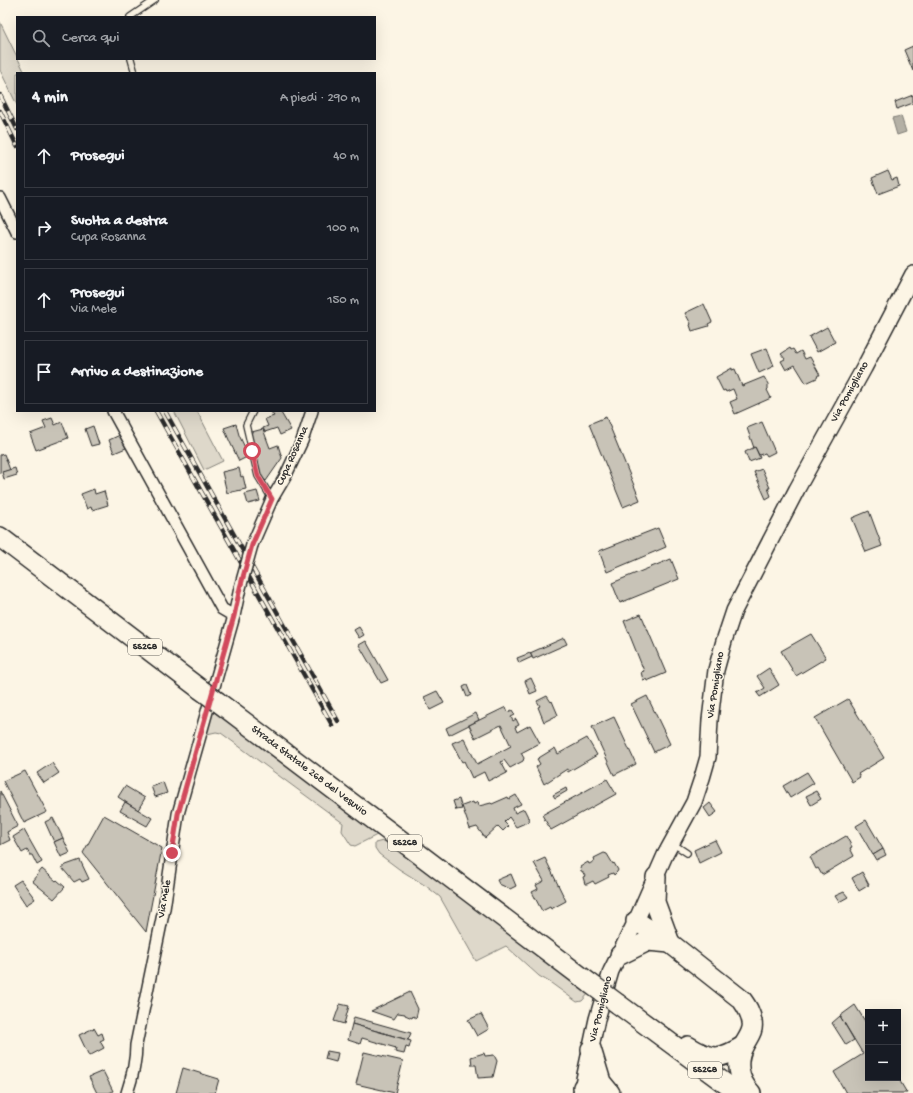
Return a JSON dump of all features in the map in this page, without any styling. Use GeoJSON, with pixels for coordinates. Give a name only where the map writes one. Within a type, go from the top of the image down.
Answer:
{"type":"FeatureCollection","features":[{"type":"Feature","properties":{"kind":"highway","name":"Strada Statale 268 del Vesuvio"},"geometry":{"type":"LineString","coordinates":[[0,537],[637,1018]]}},
{"type":"Feature","properties":{"kind":"highway"},"geometry":{"type":"LineString","coordinates":[[656,877],[655,902],[670,943]]}},
{"type":"Feature","properties":{"kind":"highway"},"geometry":{"type":"LineString","coordinates":[[636,921],[670,943],[742,1000],[749,1010],[753,1023],[751,1033],[743,1046],[738,1068],[740,1078],[745,1087],[751,1093]]}},
{"type":"Feature","properties":{"kind":"highway"},"geometry":{"type":"LineString","coordinates":[[620,955],[648,941],[670,943]]}},
{"type":"Feature","properties":{"kind":"highway"},"geometry":{"type":"LineString","coordinates":[[637,1018],[702,1055],[713,1057],[724,1056],[743,1046]]}},
{"type":"Feature","properties":{"kind":"highway","name":"SS268"},"geometry":{"type":"LineString","coordinates":[[637,1018],[738,1093]]}},
{"type":"Feature","properties":{"kind":"highway"},"geometry":{"type":"LineString","coordinates":[[673,1046],[721,1093]]}},
{"type":"Feature","properties":{"kind":"highway"},"geometry":{"type":"LineString","coordinates":[[591,1049],[601,1082],[610,1093]]}},
{"type":"Feature","properties":{"kind":"street"},"geometry":{"type":"LineString","coordinates":[[0,198],[16,230]]}},
{"type":"Feature","properties":{"kind":"street","name":"Via Pomigliano"},"geometry":{"type":"LineString","coordinates":[[586,1091],[591,1049],[600,1005],[611,971],[620,955],[672,843],[694,802],[708,757],[710,720],[716,670],[734,611],[797,489],[864,368],[913,274]]}},
{"type":"Feature","properties":{"kind":"street"},"geometry":{"type":"LineString","coordinates":[[114,412],[222,609],[234,616]]}},
{"type":"Feature","properties":{"kind":"street","name":"Cupa Rosanna"},"geometry":{"type":"LineString","coordinates":[[227,637],[234,616],[252,545],[272,499],[289,470],[312,412]]}},
{"type":"Feature","properties":{"kind":"street","name":"Via Mele"},"geometry":{"type":"LineString","coordinates":[[127,1093],[131,1082],[136,1045],[164,908],[178,814],[227,637]]}},
{"type":"Feature","properties":{"kind":"lane"},"geometry":{"type":"LineString","coordinates":[[131,16],[155,0]]}},
{"type":"Feature","properties":{"kind":"lane"},"geometry":{"type":"LineString","coordinates":[[131,60],[135,72]]}},
{"type":"Feature","properties":{"kind":"lane"},"geometry":{"type":"LineString","coordinates":[[252,412],[246,425],[258,476],[272,499]]}},
{"type":"Feature","properties":{"kind":"lane"},"geometry":{"type":"LineString","coordinates":[[672,843],[687,853]]}},
{"type":"Feature","properties":{"kind":"shaded area"},"geometry":{"type":"Polygon","coordinates":[[[0,22],[16,55],[16,60],[19,60],[25,72],[16,72],[16,103],[0,70],[0,22]]]}},
{"type":"Feature","properties":{"kind":"shaded area"},"geometry":{"type":"Polygon","coordinates":[[[901,116],[906,132],[897,135],[892,118],[901,116]]]}},
{"type":"Feature","properties":{"kind":"shaded area"},"geometry":{"type":"Polygon","coordinates":[[[175,412],[198,412],[223,461],[204,470],[175,412]]]}},
{"type":"Feature","properties":{"kind":"shaded area"},"geometry":{"type":"Polygon","coordinates":[[[210,708],[218,715],[221,714],[379,834],[355,846],[351,845],[342,831],[343,823],[221,733],[216,732],[207,734],[205,730],[210,708]]]}},
{"type":"Feature","properties":{"kind":"shaded area"},"geometry":{"type":"Polygon","coordinates":[[[387,840],[589,993],[582,1001],[577,1002],[539,976],[506,946],[476,961],[440,897],[379,854],[375,848],[375,843],[387,840]]]}},
{"type":"Feature","properties":{"kind":"building"},"geometry":{"type":"Polygon","coordinates":[[[913,46],[913,71],[904,50],[913,46]]]}},
{"type":"Feature","properties":{"kind":"building"},"geometry":{"type":"Polygon","coordinates":[[[913,95],[913,103],[897,109],[895,102],[913,95]]]}},
{"type":"Feature","properties":{"kind":"building"},"geometry":{"type":"Polygon","coordinates":[[[888,171],[892,180],[897,178],[899,186],[878,194],[872,178],[888,171]]]}},
{"type":"Feature","properties":{"kind":"building"},"geometry":{"type":"Polygon","coordinates":[[[704,304],[712,322],[708,324],[709,326],[692,331],[691,324],[685,313],[704,304]]]}},
{"type":"Feature","properties":{"kind":"building"},"geometry":{"type":"Polygon","coordinates":[[[827,327],[835,342],[817,352],[809,337],[827,327]]]}},
{"type":"Feature","properties":{"kind":"building"},"geometry":{"type":"Polygon","coordinates":[[[767,348],[774,366],[759,373],[751,354],[767,348]]]}},
{"type":"Feature","properties":{"kind":"building"},"geometry":{"type":"Polygon","coordinates":[[[790,348],[791,350],[793,349],[796,354],[801,351],[805,359],[810,357],[820,375],[818,375],[817,378],[806,383],[795,365],[786,370],[781,361],[785,359],[781,354],[790,348]]]}},
{"type":"Feature","properties":{"kind":"building"},"geometry":{"type":"Polygon","coordinates":[[[732,368],[732,370],[735,369],[742,386],[764,377],[768,384],[767,390],[771,398],[735,414],[730,402],[737,399],[733,389],[726,392],[725,390],[723,391],[716,377],[732,368]]]}},
{"type":"Feature","properties":{"kind":"building"},"geometry":{"type":"Polygon","coordinates":[[[271,412],[281,412],[291,430],[280,435],[277,428],[265,432],[263,428],[268,426],[265,419],[274,416],[271,412]]]}},
{"type":"Feature","properties":{"kind":"building"},"geometry":{"type":"Polygon","coordinates":[[[606,417],[640,500],[623,507],[589,424],[606,417]]]}},
{"type":"Feature","properties":{"kind":"building"},"geometry":{"type":"Polygon","coordinates":[[[52,418],[55,425],[62,422],[68,438],[36,450],[30,434],[46,428],[43,421],[52,418]]]}},
{"type":"Feature","properties":{"kind":"building"},"geometry":{"type":"Polygon","coordinates":[[[762,422],[775,452],[767,456],[765,453],[759,455],[755,447],[754,448],[747,428],[762,422]]]}},
{"type":"Feature","properties":{"kind":"building"},"geometry":{"type":"Polygon","coordinates":[[[236,424],[239,435],[249,456],[239,461],[224,428],[236,424]]]}},
{"type":"Feature","properties":{"kind":"building"},"geometry":{"type":"Polygon","coordinates":[[[93,426],[99,444],[91,446],[85,429],[93,426]]]}},
{"type":"Feature","properties":{"kind":"building"},"geometry":{"type":"Polygon","coordinates":[[[263,429],[270,448],[278,445],[282,458],[266,481],[260,477],[248,433],[263,429]]]}},
{"type":"Feature","properties":{"kind":"building"},"geometry":{"type":"Polygon","coordinates":[[[120,435],[126,448],[114,453],[109,440],[120,435]]]}},
{"type":"Feature","properties":{"kind":"building"},"geometry":{"type":"Polygon","coordinates":[[[755,447],[760,458],[749,462],[745,452],[755,447]]]}},
{"type":"Feature","properties":{"kind":"building"},"geometry":{"type":"Polygon","coordinates":[[[4,454],[10,470],[0,473],[0,455],[4,454]]]}},
{"type":"Feature","properties":{"kind":"building"},"geometry":{"type":"Polygon","coordinates":[[[15,468],[17,475],[4,479],[2,472],[15,468]]]}},
{"type":"Feature","properties":{"kind":"building"},"geometry":{"type":"Polygon","coordinates":[[[239,468],[241,477],[243,476],[246,489],[227,493],[222,472],[239,468]]]}},
{"type":"Feature","properties":{"kind":"building"},"geometry":{"type":"Polygon","coordinates":[[[762,469],[770,488],[768,488],[771,496],[766,499],[754,472],[762,469]]]}},
{"type":"Feature","properties":{"kind":"building"},"geometry":{"type":"Polygon","coordinates":[[[94,489],[95,494],[104,491],[108,505],[92,510],[91,507],[87,509],[81,494],[94,489]]]}},
{"type":"Feature","properties":{"kind":"building"},"geometry":{"type":"Polygon","coordinates":[[[257,491],[260,501],[248,504],[245,494],[257,491]]]}},
{"type":"Feature","properties":{"kind":"building"},"geometry":{"type":"Polygon","coordinates":[[[869,511],[882,546],[866,552],[852,518],[869,511]]]}},
{"type":"Feature","properties":{"kind":"building"},"geometry":{"type":"Polygon","coordinates":[[[658,528],[666,547],[607,572],[599,551],[658,528]]]}},
{"type":"Feature","properties":{"kind":"building"},"geometry":{"type":"Polygon","coordinates":[[[671,559],[679,579],[620,603],[612,583],[671,559]]]}},
{"type":"Feature","properties":{"kind":"building"},"geometry":{"type":"Polygon","coordinates":[[[641,614],[666,673],[647,681],[646,679],[643,680],[641,672],[644,671],[624,621],[641,614]]]}},
{"type":"Feature","properties":{"kind":"building"},"geometry":{"type":"Polygon","coordinates":[[[359,627],[364,635],[359,638],[354,630],[359,627]]]}},
{"type":"Feature","properties":{"kind":"building"},"geometry":{"type":"Polygon","coordinates":[[[811,634],[826,658],[796,676],[781,651],[811,634]]]}},
{"type":"Feature","properties":{"kind":"building"},"geometry":{"type":"Polygon","coordinates":[[[564,638],[567,644],[533,659],[530,653],[564,638]]]}},
{"type":"Feature","properties":{"kind":"building"},"geometry":{"type":"Polygon","coordinates":[[[366,641],[388,680],[381,683],[359,645],[366,641]]]}},
{"type":"Feature","properties":{"kind":"building"},"geometry":{"type":"Polygon","coordinates":[[[530,653],[532,657],[519,663],[517,658],[530,653]]]}},
{"type":"Feature","properties":{"kind":"building"},"geometry":{"type":"Polygon","coordinates":[[[769,668],[779,685],[760,697],[757,693],[765,688],[757,676],[769,668]]]}},
{"type":"Feature","properties":{"kind":"building"},"geometry":{"type":"Polygon","coordinates":[[[531,678],[537,691],[530,694],[525,681],[531,678]]]}},
{"type":"Feature","properties":{"kind":"building"},"geometry":{"type":"Polygon","coordinates":[[[467,685],[471,695],[467,697],[463,687],[467,685]]]}},
{"type":"Feature","properties":{"kind":"building"},"geometry":{"type":"Polygon","coordinates":[[[437,691],[444,703],[430,710],[424,697],[437,691]]]}},
{"type":"Feature","properties":{"kind":"building"},"geometry":{"type":"Polygon","coordinates":[[[547,696],[551,702],[552,701],[558,715],[544,722],[538,707],[540,706],[537,701],[547,696]]]}},
{"type":"Feature","properties":{"kind":"building"},"geometry":{"type":"Polygon","coordinates":[[[647,696],[670,744],[654,752],[631,704],[647,696]]]}},
{"type":"Feature","properties":{"kind":"building"},"geometry":{"type":"Polygon","coordinates":[[[848,699],[884,758],[858,774],[860,777],[852,782],[815,718],[848,699]]]}},
{"type":"Feature","properties":{"kind":"building"},"geometry":{"type":"Polygon","coordinates":[[[506,707],[508,712],[512,710],[515,715],[511,717],[513,721],[516,719],[519,725],[515,727],[517,732],[530,725],[540,743],[521,753],[524,758],[523,761],[510,768],[504,760],[501,762],[507,773],[488,781],[484,772],[472,778],[464,761],[462,762],[452,743],[464,738],[477,764],[511,746],[501,725],[475,738],[469,725],[506,707]]]}},
{"type":"Feature","properties":{"kind":"building"},"geometry":{"type":"Polygon","coordinates":[[[476,713],[479,720],[449,735],[446,728],[476,713]]]}},
{"type":"Feature","properties":{"kind":"building"},"geometry":{"type":"Polygon","coordinates":[[[614,717],[636,764],[614,775],[592,727],[614,717]]]}},
{"type":"Feature","properties":{"kind":"building"},"geometry":{"type":"Polygon","coordinates":[[[587,738],[597,755],[568,772],[567,769],[544,784],[536,767],[540,764],[537,759],[555,748],[558,754],[587,738]]]}},
{"type":"Feature","properties":{"kind":"building"},"geometry":{"type":"Polygon","coordinates":[[[52,763],[59,773],[44,783],[37,773],[52,763]]]}},
{"type":"Feature","properties":{"kind":"building"},"geometry":{"type":"Polygon","coordinates":[[[25,771],[47,812],[24,823],[3,781],[25,771]]]}},
{"type":"Feature","properties":{"kind":"building"},"geometry":{"type":"Polygon","coordinates":[[[807,772],[814,783],[790,798],[783,786],[807,772]]]}},
{"type":"Feature","properties":{"kind":"building"},"geometry":{"type":"Polygon","coordinates":[[[607,779],[616,794],[551,830],[542,815],[607,779]]]}},
{"type":"Feature","properties":{"kind":"building"},"geometry":{"type":"Polygon","coordinates":[[[163,782],[167,793],[155,797],[151,786],[163,782]]]}},
{"type":"Feature","properties":{"kind":"building"},"geometry":{"type":"Polygon","coordinates":[[[125,786],[145,798],[138,810],[118,797],[125,786]]]}},
{"type":"Feature","properties":{"kind":"building"},"geometry":{"type":"Polygon","coordinates":[[[566,788],[567,791],[555,798],[553,795],[566,788]]]}},
{"type":"Feature","properties":{"kind":"building"},"geometry":{"type":"Polygon","coordinates":[[[0,791],[18,826],[7,832],[10,840],[0,845],[0,791]]]}},
{"type":"Feature","properties":{"kind":"building"},"geometry":{"type":"Polygon","coordinates":[[[816,791],[821,799],[811,805],[806,796],[816,791]]]}},
{"type":"Feature","properties":{"kind":"building"},"geometry":{"type":"Polygon","coordinates":[[[516,795],[521,804],[513,808],[515,813],[524,809],[530,821],[516,827],[509,817],[504,822],[508,826],[503,831],[498,826],[485,838],[477,827],[470,829],[462,806],[473,802],[474,804],[478,802],[479,806],[492,804],[508,797],[509,799],[516,795]]]}},
{"type":"Feature","properties":{"kind":"building"},"geometry":{"type":"Polygon","coordinates":[[[459,799],[462,809],[456,810],[453,801],[459,799]]]}},
{"type":"Feature","properties":{"kind":"building"},"geometry":{"type":"Polygon","coordinates":[[[125,802],[152,818],[147,826],[120,811],[125,802]]]}},
{"type":"Feature","properties":{"kind":"building"},"geometry":{"type":"Polygon","coordinates":[[[710,803],[717,812],[710,817],[704,808],[710,803]]]}},
{"type":"Feature","properties":{"kind":"building"},"geometry":{"type":"Polygon","coordinates":[[[104,815],[162,848],[146,932],[83,853],[104,815]]]}},
{"type":"Feature","properties":{"kind":"building"},"geometry":{"type":"Polygon","coordinates":[[[53,818],[63,838],[54,842],[45,822],[53,818]]]}},
{"type":"Feature","properties":{"kind":"building"},"geometry":{"type":"Polygon","coordinates":[[[866,820],[883,849],[873,855],[856,826],[866,820]]]}},
{"type":"Feature","properties":{"kind":"building"},"geometry":{"type":"Polygon","coordinates":[[[24,830],[42,862],[37,865],[32,855],[30,855],[27,850],[22,853],[13,837],[24,830]]]}},
{"type":"Feature","properties":{"kind":"building"},"geometry":{"type":"Polygon","coordinates":[[[846,836],[852,847],[850,848],[854,856],[822,875],[818,868],[816,869],[810,857],[846,836]]]}},
{"type":"Feature","properties":{"kind":"building"},"geometry":{"type":"Polygon","coordinates":[[[63,838],[70,853],[61,857],[54,842],[63,838]]]}},
{"type":"Feature","properties":{"kind":"building"},"geometry":{"type":"Polygon","coordinates":[[[715,840],[721,852],[699,863],[694,850],[715,840]]]}},
{"type":"Feature","properties":{"kind":"building"},"geometry":{"type":"Polygon","coordinates":[[[883,849],[886,855],[876,860],[873,855],[883,849]]]}},
{"type":"Feature","properties":{"kind":"building"},"geometry":{"type":"Polygon","coordinates":[[[604,853],[607,854],[613,864],[614,863],[618,870],[617,872],[614,875],[613,873],[608,875],[609,877],[595,884],[593,881],[585,884],[583,877],[585,876],[580,867],[588,862],[589,864],[595,861],[594,858],[604,853]]]}},
{"type":"Feature","properties":{"kind":"building"},"geometry":{"type":"Polygon","coordinates":[[[545,858],[566,901],[551,909],[550,907],[542,911],[532,892],[538,889],[536,885],[544,881],[534,863],[545,858]]]}},
{"type":"Feature","properties":{"kind":"building"},"geometry":{"type":"Polygon","coordinates":[[[80,860],[89,879],[82,882],[80,879],[74,882],[62,868],[80,860]]]}},
{"type":"Feature","properties":{"kind":"building"},"geometry":{"type":"Polygon","coordinates":[[[42,869],[65,887],[54,899],[32,881],[42,869]]]}},
{"type":"Feature","properties":{"kind":"building"},"geometry":{"type":"Polygon","coordinates":[[[862,872],[869,885],[859,891],[852,878],[862,872]]]}},
{"type":"Feature","properties":{"kind":"building"},"geometry":{"type":"Polygon","coordinates":[[[511,874],[516,886],[510,889],[499,884],[497,880],[511,874]]]}},
{"type":"Feature","properties":{"kind":"building"},"geometry":{"type":"Polygon","coordinates":[[[21,880],[35,899],[26,905],[13,885],[21,880]]]}},
{"type":"Feature","properties":{"kind":"building"},"geometry":{"type":"Polygon","coordinates":[[[844,892],[848,897],[839,902],[835,896],[844,892]]]}},
{"type":"Feature","properties":{"kind":"building"},"geometry":{"type":"Polygon","coordinates":[[[410,992],[418,1009],[416,1018],[398,1013],[394,1019],[371,1011],[410,992]]]}},
{"type":"Feature","properties":{"kind":"building"},"geometry":{"type":"Polygon","coordinates":[[[340,1004],[349,1006],[344,1024],[334,1021],[340,1004]]]}},
{"type":"Feature","properties":{"kind":"building"},"geometry":{"type":"Polygon","coordinates":[[[855,1005],[865,1021],[865,1081],[900,1081],[907,1093],[846,1093],[834,1072],[863,1054],[840,1016],[855,1005]]]}},
{"type":"Feature","properties":{"kind":"building"},"geometry":{"type":"Polygon","coordinates":[[[481,1014],[489,1029],[477,1036],[468,1020],[481,1014]]]}},
{"type":"Feature","properties":{"kind":"building"},"geometry":{"type":"Polygon","coordinates":[[[840,1016],[854,1040],[846,1045],[832,1023],[840,1016]]]}},
{"type":"Feature","properties":{"kind":"building"},"geometry":{"type":"Polygon","coordinates":[[[354,1017],[411,1033],[408,1040],[352,1024],[354,1017]]]}},
{"type":"Feature","properties":{"kind":"building"},"geometry":{"type":"Polygon","coordinates":[[[352,1024],[411,1041],[409,1048],[406,1047],[404,1054],[395,1052],[396,1048],[362,1038],[360,1044],[348,1040],[352,1024]]]}},
{"type":"Feature","properties":{"kind":"building"},"geometry":{"type":"Polygon","coordinates":[[[94,1028],[98,1035],[102,1033],[104,1039],[100,1041],[104,1048],[89,1056],[79,1035],[94,1028]]]}},
{"type":"Feature","properties":{"kind":"building"},"geometry":{"type":"Polygon","coordinates":[[[327,1051],[338,1053],[336,1062],[325,1059],[327,1051]]]}},
{"type":"Feature","properties":{"kind":"building"},"geometry":{"type":"Polygon","coordinates":[[[364,1052],[403,1061],[395,1093],[356,1084],[364,1052]]]}},
{"type":"Feature","properties":{"kind":"building"},"geometry":{"type":"Polygon","coordinates":[[[484,1053],[485,1056],[494,1055],[497,1061],[493,1077],[478,1078],[476,1065],[472,1065],[471,1057],[484,1053]]]}},
{"type":"Feature","properties":{"kind":"building"},"geometry":{"type":"Polygon","coordinates":[[[183,1068],[219,1079],[215,1093],[176,1093],[183,1068]]]}},
{"type":"Feature","properties":{"kind":"building"},"geometry":{"type":"Polygon","coordinates":[[[103,1071],[113,1091],[109,1093],[97,1093],[89,1077],[103,1071]]]}},
{"type":"Feature","properties":{"kind":"railway"},"geometry":{"type":"LineString","coordinates":[[0,95],[16,127]]}},
{"type":"Feature","properties":{"kind":"railway"},"geometry":{"type":"LineString","coordinates":[[0,111],[16,144]]}},
{"type":"Feature","properties":{"kind":"railway"},"geometry":{"type":"LineString","coordinates":[[157,412],[332,725]]}},
{"type":"Feature","properties":{"kind":"railway"},"geometry":{"type":"LineString","coordinates":[[166,412],[338,721]]}},
{"type":"Feature","properties":{"kind":"route"},"geometry":{"type":"LineString","coordinates":[[172,853],[178,814],[234,616],[252,545],[272,499],[258,476],[252,451]]}}]}
